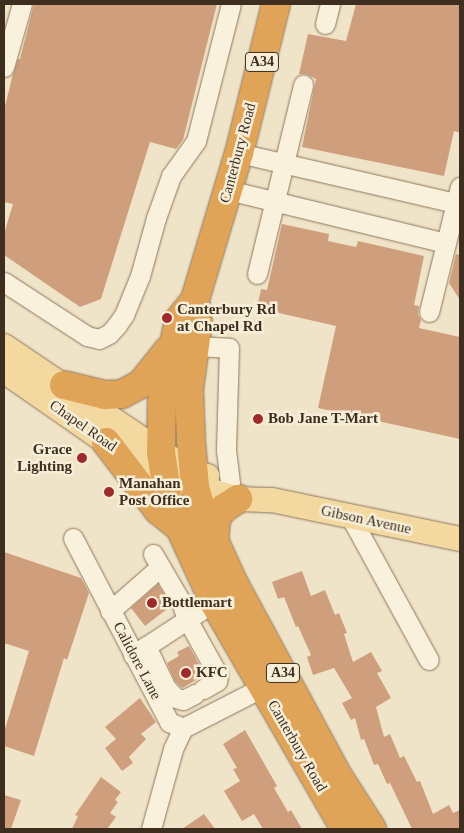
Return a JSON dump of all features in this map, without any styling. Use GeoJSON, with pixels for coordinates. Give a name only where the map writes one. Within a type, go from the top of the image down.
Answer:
{"type":"FeatureCollection","features":[{"type":"Feature","properties":{"kind":"highway","name":"Canterbury Road"},"geometry":{"type":"LineString","coordinates":[[276,4],[239,152],[195,300],[198,323],[184,345],[162,401],[163,464],[169,504],[214,602],[345,829]]}},
{"type":"Feature","properties":{"kind":"highway","name":"Canterbury Road"},"geometry":{"type":"LineString","coordinates":[[184,345],[190,390],[194,479],[214,543],[338,776],[372,829]]}},
{"type":"Feature","properties":{"kind":"highway"},"geometry":{"type":"LineString","coordinates":[[64,386],[105,395],[122,394],[145,380],[184,345]]}},
{"type":"Feature","properties":{"kind":"highway"},"geometry":{"type":"LineString","coordinates":[[106,442],[158,510],[180,528]]}},
{"type":"Feature","properties":{"kind":"highway"},"geometry":{"type":"LineString","coordinates":[[214,543],[216,518],[234,491]]}},
{"type":"Feature","properties":{"kind":"main road","name":"Chapel Road"},"geometry":{"type":"LineString","coordinates":[[4,346],[64,386],[163,464],[148,471],[4,371]]}},
{"type":"Feature","properties":{"kind":"main road","name":"Gibson Avenue"},"geometry":{"type":"LineString","coordinates":[[163,464],[194,479],[234,491],[460,540]]}},
{"type":"Feature","properties":{"kind":"street"},"geometry":{"type":"LineString","coordinates":[[4,67],[22,4]]}},
{"type":"Feature","properties":{"kind":"street"},"geometry":{"type":"LineString","coordinates":[[4,282],[87,336],[99,339],[109,334],[117,325],[124,314],[140,276],[156,218],[171,176],[196,141],[231,4]]}},
{"type":"Feature","properties":{"kind":"street"},"geometry":{"type":"LineString","coordinates":[[325,24],[330,4]]}},
{"type":"Feature","properties":{"kind":"street"},"geometry":{"type":"LineString","coordinates":[[258,274],[303,85]]}},
{"type":"Feature","properties":{"kind":"street"},"geometry":{"type":"LineString","coordinates":[[239,152],[458,195],[429,312]]}},
{"type":"Feature","properties":{"kind":"street"},"geometry":{"type":"LineString","coordinates":[[228,190],[446,243]]}},
{"type":"Feature","properties":{"kind":"street"},"geometry":{"type":"LineString","coordinates":[[184,345],[229,348],[226,450],[234,491]]}},
{"type":"Feature","properties":{"kind":"street"},"geometry":{"type":"LineString","coordinates":[[350,516],[429,660]]}},
{"type":"Feature","properties":{"kind":"street","name":"Calidore Lane"},"geometry":{"type":"LineString","coordinates":[[74,538],[110,611],[140,651],[169,722],[183,728]]}},
{"type":"Feature","properties":{"kind":"street"},"geometry":{"type":"LineString","coordinates":[[110,611],[156,561],[181,602],[187,619],[218,675],[217,681],[183,700],[176,698],[166,688],[140,651],[187,619],[214,602]]}},
{"type":"Feature","properties":{"kind":"street"},"geometry":{"type":"LineString","coordinates":[[151,829],[173,749],[183,728],[263,687]]}},
{"type":"Feature","properties":{"kind":"street"},"geometry":{"type":"LineString","coordinates":[[196,693],[201,720]]}},
{"type":"Feature","properties":{"kind":"building"},"geometry":{"type":"Polygon","coordinates":[[[34,4],[217,4],[183,140],[176,149],[150,142],[101,299],[80,307],[4,255],[4,234],[13,204],[4,202],[4,110],[13,74],[18,59],[20,59],[34,4]]]}},
{"type":"Feature","properties":{"kind":"building"},"geometry":{"type":"Polygon","coordinates":[[[356,4],[460,4],[460,133],[454,131],[444,176],[302,147],[316,79],[306,74],[299,74],[308,34],[346,41],[356,4]]]}},
{"type":"Feature","properties":{"kind":"building"},"geometry":{"type":"Polygon","coordinates":[[[282,224],[329,234],[328,241],[356,247],[358,241],[424,256],[414,305],[419,306],[418,315],[421,320],[419,328],[460,337],[460,439],[318,408],[336,326],[257,308],[261,289],[267,290],[282,224]]]}},
{"type":"Feature","properties":{"kind":"building"},"geometry":{"type":"Polygon","coordinates":[[[456,254],[460,255],[460,300],[449,283],[456,254]]]}},
{"type":"Feature","properties":{"kind":"building"},"geometry":{"type":"Polygon","coordinates":[[[4,552],[81,578],[89,593],[67,660],[64,658],[34,756],[4,746],[4,732],[29,651],[4,643],[4,552]]]}},
{"type":"Feature","properties":{"kind":"building"},"geometry":{"type":"Polygon","coordinates":[[[302,571],[311,596],[325,590],[335,615],[339,613],[347,633],[344,634],[353,662],[371,652],[382,671],[377,673],[391,698],[376,707],[384,737],[390,734],[400,758],[404,756],[417,782],[420,781],[433,814],[449,805],[453,813],[460,810],[460,829],[412,829],[390,783],[387,784],[378,764],[374,765],[364,739],[361,740],[355,718],[351,720],[342,703],[352,698],[334,668],[313,675],[307,657],[311,655],[298,626],[296,627],[284,597],[278,599],[272,582],[302,571]]]}},
{"type":"Feature","properties":{"kind":"building","name":"Bottlemart"},"geometry":{"type":"Polygon","coordinates":[[[158,584],[171,606],[145,626],[131,608],[158,584]]]}},
{"type":"Feature","properties":{"kind":"building","name":"KFC"},"geometry":{"type":"Polygon","coordinates":[[[189,646],[205,675],[182,688],[175,681],[167,663],[179,656],[177,652],[189,646]]]}},
{"type":"Feature","properties":{"kind":"building"},"geometry":{"type":"Polygon","coordinates":[[[140,698],[156,722],[141,734],[146,739],[129,757],[133,763],[122,771],[105,748],[116,739],[105,727],[140,698]]]}},
{"type":"Feature","properties":{"kind":"building"},"geometry":{"type":"Polygon","coordinates":[[[245,730],[277,786],[274,788],[288,812],[291,810],[302,829],[263,829],[254,814],[242,821],[224,791],[240,781],[233,769],[237,768],[223,744],[245,730]]]}},
{"type":"Feature","properties":{"kind":"building"},"geometry":{"type":"Polygon","coordinates":[[[101,777],[121,792],[115,800],[118,802],[110,813],[116,817],[107,829],[72,829],[78,816],[75,815],[101,777]]]}},
{"type":"Feature","properties":{"kind":"building"},"geometry":{"type":"Polygon","coordinates":[[[4,795],[21,800],[11,829],[4,829],[4,795]]]}},
{"type":"Feature","properties":{"kind":"building"},"geometry":{"type":"Polygon","coordinates":[[[204,814],[215,829],[182,829],[204,814]]]}},
{"type":"Feature","properties":{"kind":"place","name":"Canterbury Rd at Chapel Rd"},"geometry":{"type":"Point","coordinates":[167,318]}},
{"type":"Feature","properties":{"kind":"place","name":"Bob Jane T-Mart"},"geometry":{"type":"Point","coordinates":[258,419]}},
{"type":"Feature","properties":{"kind":"place","name":"Grace Lighting"},"geometry":{"type":"Point","coordinates":[82,458]}},
{"type":"Feature","properties":{"kind":"place","name":"Manahan Post Office"},"geometry":{"type":"Point","coordinates":[109,492]}},
{"type":"Feature","properties":{"kind":"place","name":"Bottlemart"},"geometry":{"type":"Point","coordinates":[152,603]}},
{"type":"Feature","properties":{"kind":"place","name":"KFC"},"geometry":{"type":"Point","coordinates":[186,673]}}]}
